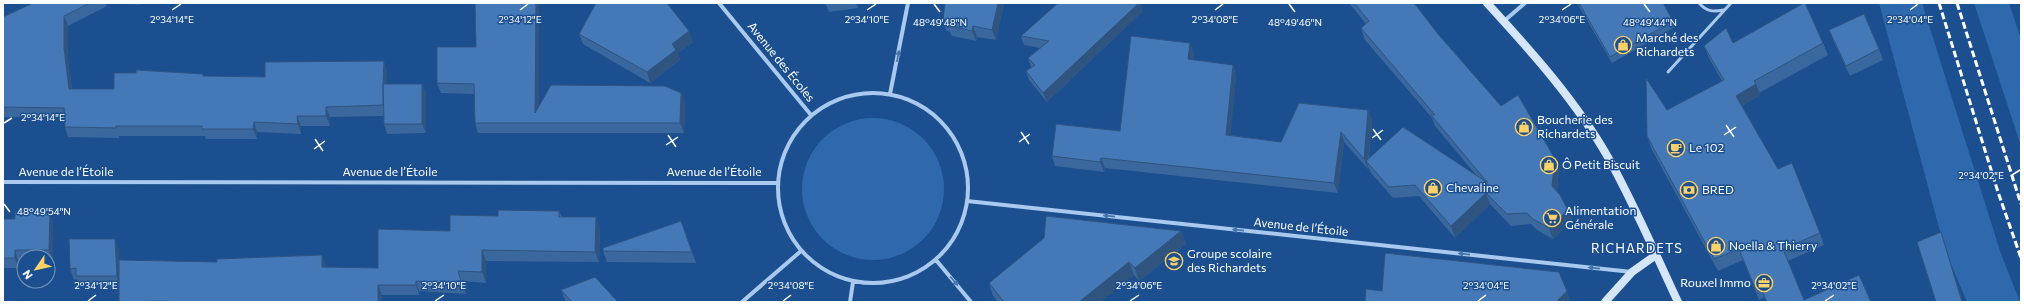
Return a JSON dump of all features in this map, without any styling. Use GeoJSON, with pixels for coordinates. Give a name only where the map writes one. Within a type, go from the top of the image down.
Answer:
{"type":"FeatureCollection","features":[{"type":"Feature","properties":{"kind":"main road"},"geometry":{"type":"LineString","coordinates":[[1487,3],[1536,58],[1584,121],[1608,159],[1678,302]]}},
{"type":"Feature","properties":{"kind":"main road"},"geometry":{"type":"LineString","coordinates":[[1605,302],[1632,272],[1656,255]]}},
{"type":"Feature","properties":{"kind":"street","name":"Avenue des Écoles"},"geometry":{"type":"LineString","coordinates":[[719,3],[784,80],[811,115]]}},
{"type":"Feature","properties":{"kind":"street"},"geometry":{"type":"LineString","coordinates":[[890,94],[908,3]]}},
{"type":"Feature","properties":{"kind":"street"},"geometry":{"type":"LineString","coordinates":[[1504,21],[1526,3]]}},
{"type":"Feature","properties":{"kind":"street"},"geometry":{"type":"LineString","coordinates":[[862,93],[890,94],[918,104],[941,121],[958,145],[967,172],[968,201],[962,223],[951,243],[936,260],[912,276],[883,284],[854,282],[824,271],[801,251],[787,231],[779,207],[778,183],[785,152],[794,134],[811,115],[835,100],[862,93]]}},
{"type":"Feature","properties":{"kind":"street","name":"Avenue de l’Étoile"},"geometry":{"type":"LineString","coordinates":[[3,182],[778,183]]}},
{"type":"Feature","properties":{"kind":"street","name":"Avenue de l’Étoile"},"geometry":{"type":"LineString","coordinates":[[968,201],[1632,272]]}},
{"type":"Feature","properties":{"kind":"street"},"geometry":{"type":"LineString","coordinates":[[742,302],[801,251]]}},
{"type":"Feature","properties":{"kind":"street"},"geometry":{"type":"LineString","coordinates":[[936,260],[971,302]]}},
{"type":"Feature","properties":{"kind":"street"},"geometry":{"type":"LineString","coordinates":[[850,302],[854,282]]}},
{"type":"Feature","properties":{"kind":"lane"},"geometry":{"type":"LineString","coordinates":[[1699,3],[1705,10],[1715,12],[1724,10]]}},
{"type":"Feature","properties":{"kind":"lane"},"geometry":{"type":"LineString","coordinates":[[1668,72],[1731,3]]}},
{"type":"Feature","properties":{"kind":"shaded area"},"geometry":{"type":"Polygon","coordinates":[[[1879,3],[1922,3],[2001,254],[2020,302],[1967,302],[1945,250],[1879,3]]]}},
{"type":"Feature","properties":{"kind":"shaded area"},"geometry":{"type":"Polygon","coordinates":[[[1974,3],[2009,3],[2021,39],[2021,146],[1974,3]]]}},
{"type":"Feature","properties":{"kind":"shaded area"},"geometry":{"type":"Polygon","coordinates":[[[866,118],[880,118],[907,126],[928,144],[939,162],[943,175],[943,203],[936,223],[918,244],[907,252],[894,257],[880,260],[866,260],[839,252],[818,234],[810,223],[805,210],[802,196],[802,182],[810,155],[828,134],[839,126],[852,121],[866,118]]]}},
{"type":"Feature","properties":{"kind":"building"},"geometry":{"type":"Polygon","coordinates":[[[33,3],[90,3],[64,16],[64,48],[69,89],[114,89],[114,73],[136,73],[136,70],[203,74],[203,76],[265,77],[265,62],[384,61],[383,105],[326,107],[326,116],[297,116],[298,124],[254,122],[253,129],[202,129],[202,126],[116,126],[116,128],[65,127],[64,108],[3,107],[3,17],[33,3]]]}},
{"type":"Feature","properties":{"kind":"building"},"geometry":{"type":"Polygon","coordinates":[[[475,3],[536,3],[535,113],[551,85],[665,86],[681,93],[680,123],[475,123],[474,84],[437,83],[437,47],[476,47],[475,3]]]}},
{"type":"Feature","properties":{"kind":"building"},"geometry":{"type":"Polygon","coordinates":[[[596,3],[667,3],[689,31],[672,44],[676,50],[647,72],[579,34],[596,3]]]}},
{"type":"Feature","properties":{"kind":"building"},"geometry":{"type":"Polygon","coordinates":[[[945,3],[998,3],[992,30],[973,26],[972,31],[948,25],[949,22],[943,20],[945,3]]]}},
{"type":"Feature","properties":{"kind":"building"},"geometry":{"type":"Polygon","coordinates":[[[1058,3],[1139,3],[1043,93],[1026,71],[1035,65],[1028,58],[1049,41],[1021,36],[1058,3]]]}},
{"type":"Feature","properties":{"kind":"building"},"geometry":{"type":"Polygon","coordinates":[[[1354,3],[1414,3],[1438,34],[1501,106],[1518,95],[1555,159],[1552,186],[1560,195],[1568,210],[1549,228],[1533,219],[1527,213],[1507,214],[1486,193],[1451,226],[1415,185],[1389,187],[1366,161],[1403,127],[1488,183],[1431,115],[1435,115],[1361,28],[1369,21],[1354,3]]]}},
{"type":"Feature","properties":{"kind":"building","name":"Marché des Richardets"},"geometry":{"type":"Polygon","coordinates":[[[1579,3],[1663,3],[1673,21],[1610,57],[1579,3]]]}},
{"type":"Feature","properties":{"kind":"building"},"geometry":{"type":"Polygon","coordinates":[[[1804,3],[1823,43],[1754,81],[1756,84],[1736,96],[1778,169],[1792,163],[1820,233],[1783,249],[1804,300],[1859,275],[1871,302],[1767,302],[1760,286],[1755,288],[1739,249],[1714,259],[1647,136],[1646,78],[1667,110],[1724,80],[1704,46],[1726,28],[1733,43],[1804,3]]]}},
{"type":"Feature","properties":{"kind":"building"},"geometry":{"type":"Polygon","coordinates":[[[1864,14],[1879,49],[1846,66],[1829,30],[1864,14]]]}},
{"type":"Feature","properties":{"kind":"building"},"geometry":{"type":"Polygon","coordinates":[[[1131,36],[1190,43],[1188,59],[1233,65],[1226,135],[1281,142],[1299,103],[1368,110],[1364,159],[1341,132],[1334,183],[1101,158],[1100,162],[1052,156],[1056,124],[1120,131],[1131,36]]]}},
{"type":"Feature","properties":{"kind":"building"},"geometry":{"type":"Polygon","coordinates":[[[383,84],[422,84],[422,124],[384,124],[383,84]]]}},
{"type":"Feature","properties":{"kind":"building"},"geometry":{"type":"Polygon","coordinates":[[[498,210],[559,211],[559,217],[596,217],[595,252],[482,250],[482,272],[458,271],[462,284],[416,281],[416,285],[378,285],[378,302],[119,302],[119,260],[217,262],[217,259],[322,255],[322,267],[378,268],[378,229],[450,231],[450,215],[498,216],[498,210]]]}},
{"type":"Feature","properties":{"kind":"building"},"geometry":{"type":"Polygon","coordinates":[[[15,212],[50,213],[49,249],[16,249],[15,258],[3,258],[3,219],[15,219],[15,212]]]}},
{"type":"Feature","properties":{"kind":"building"},"geometry":{"type":"Polygon","coordinates":[[[1046,216],[1181,231],[1135,268],[1129,262],[1079,302],[1004,302],[989,283],[1044,238],[1046,216]]]}},
{"type":"Feature","properties":{"kind":"building"},"geometry":{"type":"Polygon","coordinates":[[[681,221],[692,252],[603,251],[603,248],[681,221]]]}},
{"type":"Feature","properties":{"kind":"building"},"geometry":{"type":"Polygon","coordinates":[[[1941,232],[1962,302],[1936,302],[1917,242],[1941,232]]]}},
{"type":"Feature","properties":{"kind":"building"},"geometry":{"type":"Polygon","coordinates":[[[69,239],[115,239],[117,276],[76,276],[76,268],[70,269],[69,239]]]}},
{"type":"Feature","properties":{"kind":"building"},"geometry":{"type":"Polygon","coordinates":[[[1385,253],[1559,272],[1567,291],[1556,302],[1365,302],[1366,289],[1382,291],[1385,253]]]}},
{"type":"Feature","properties":{"kind":"building"},"geometry":{"type":"Polygon","coordinates":[[[595,277],[618,302],[572,302],[561,290],[595,277]]]}},
{"type":"Feature","properties":{"kind":"railway"},"geometry":{"type":"LineString","coordinates":[[1939,3],[1998,192],[2021,258]]}},
{"type":"Feature","properties":{"kind":"railway"},"geometry":{"type":"LineString","coordinates":[[1957,3],[2021,204]]}},
{"type":"Feature","properties":{"kind":"place","name":"Marché des Richardets"},"geometry":{"type":"Point","coordinates":[1623,45]}},
{"type":"Feature","properties":{"kind":"place","name":"Boucherie des Richardets"},"geometry":{"type":"Point","coordinates":[1524,127]}},
{"type":"Feature","properties":{"kind":"place","name":"Le 102"},"geometry":{"type":"Point","coordinates":[1676,148]}},
{"type":"Feature","properties":{"kind":"place","name":"Ô Petit Biscuit"},"geometry":{"type":"Point","coordinates":[1549,165]}},
{"type":"Feature","properties":{"kind":"place","name":"Chevaline"},"geometry":{"type":"Point","coordinates":[1433,188]}},
{"type":"Feature","properties":{"kind":"place","name":"BRED"},"geometry":{"type":"Point","coordinates":[1689,190]}},
{"type":"Feature","properties":{"kind":"place","name":"Alimentation Générale"},"geometry":{"type":"Point","coordinates":[1552,218]}},
{"type":"Feature","properties":{"kind":"place","name":"Noella & Thierry"},"geometry":{"type":"Point","coordinates":[1716,246]}},
{"type":"Feature","properties":{"kind":"place","name":"Groupe scolaire des Richardets"},"geometry":{"type":"Point","coordinates":[1174,261]}},
{"type":"Feature","properties":{"kind":"place","name":"Rouxel Immo"},"geometry":{"type":"Point","coordinates":[1764,283]}},
{"type":"Feature","properties":{"kind":"district","name":"RICHARDETS"},"geometry":{"type":"Point","coordinates":[1637,248]}}]}
